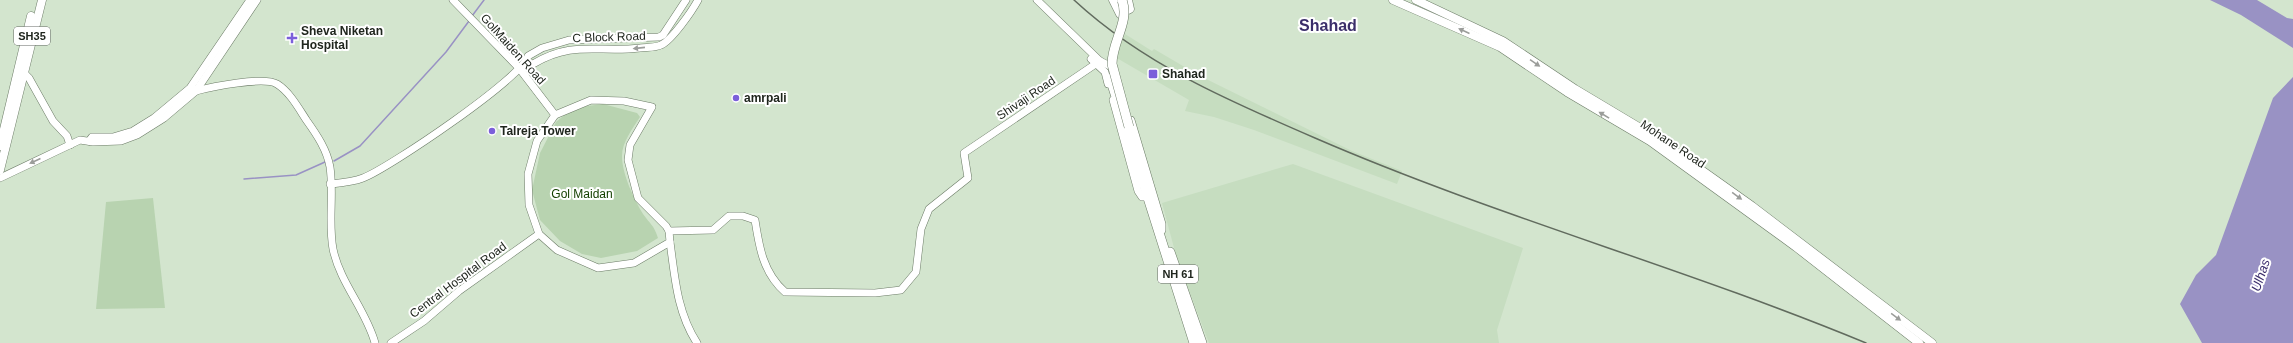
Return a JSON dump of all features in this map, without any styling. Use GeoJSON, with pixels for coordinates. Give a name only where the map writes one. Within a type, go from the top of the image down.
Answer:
{"type":"FeatureCollection","features":[{"type":"Feature","properties":{"kind":"highway","name":"NH 61"},"geometry":{"type":"LineString","coordinates":[[1118,0],[1122,17],[1108,52],[1107,62],[1110,78],[1143,180],[1162,230],[1194,343]]}},
{"type":"Feature","properties":{"kind":"highway","name":"NH 61"},"geometry":{"type":"LineString","coordinates":[[1122,0],[1126,14],[1112,56],[1112,64],[1143,180],[1146,197],[1202,343]]}},
{"type":"Feature","properties":{"kind":"main road","name":"SH35"},"geometry":{"type":"LineString","coordinates":[[0,170],[36,0]]}},
{"type":"Feature","properties":{"kind":"main road","name":"SH35"},"geometry":{"type":"LineString","coordinates":[[0,146],[42,0]]}},
{"type":"Feature","properties":{"kind":"main road"},"geometry":{"type":"LineString","coordinates":[[1113,0],[1120,14],[1130,9],[1128,0]]}},
{"type":"Feature","properties":{"kind":"main road","name":"Mohane Road"},"geometry":{"type":"LineString","coordinates":[[1393,0],[1500,47],[1650,141],[1796,247],[1919,343]]}},
{"type":"Feature","properties":{"kind":"main road","name":"Mohane Road"},"geometry":{"type":"LineString","coordinates":[[1416,0],[1486,31],[1574,92],[1652,135],[1688,160],[1932,343]]}},
{"type":"Feature","properties":{"kind":"street"},"geometry":{"type":"LineString","coordinates":[[193,90],[250,0]]}},
{"type":"Feature","properties":{"kind":"street"},"geometry":{"type":"LineString","coordinates":[[67,136],[94,142],[121,141],[137,135],[152,126],[193,90],[257,0]]}},
{"type":"Feature","properties":{"kind":"street","name":"GolMaiden Road"},"geometry":{"type":"LineString","coordinates":[[453,0],[519,68],[555,115]]}},
{"type":"Feature","properties":{"kind":"street"},"geometry":{"type":"LineString","coordinates":[[686,0],[696,3]]}},
{"type":"Feature","properties":{"kind":"street","name":"C Block Road"},"geometry":{"type":"LineString","coordinates":[[526,63],[533,64],[550,54],[571,49],[629,49],[661,45],[686,0]]}},
{"type":"Feature","properties":{"kind":"street"},"geometry":{"type":"LineString","coordinates":[[1031,0],[1098,62],[1116,70],[1162,224],[1162,230]]}},
{"type":"Feature","properties":{"kind":"street"},"geometry":{"type":"LineString","coordinates":[[1037,0],[1098,62],[1105,72],[1138,192],[1142,197],[1146,197]]}},
{"type":"Feature","properties":{"kind":"street","name":"C Block Road"},"geometry":{"type":"LineString","coordinates":[[330,184],[362,179],[412,151],[502,83],[526,63],[528,56],[546,47],[569,40],[590,38],[659,38],[669,32],[696,3]]}},
{"type":"Feature","properties":{"kind":"street"},"geometry":{"type":"LineString","coordinates":[[590,38],[591,48]]}},
{"type":"Feature","properties":{"kind":"street"},"geometry":{"type":"LineString","coordinates":[[653,38],[653,46]]}},
{"type":"Feature","properties":{"kind":"street"},"geometry":{"type":"LineString","coordinates":[[602,39],[602,48]]}},
{"type":"Feature","properties":{"kind":"street"},"geometry":{"type":"LineString","coordinates":[[546,47],[550,54]]}},
{"type":"Feature","properties":{"kind":"street","name":"Shivaji Road"},"geometry":{"type":"LineString","coordinates":[[669,230],[713,230],[729,216],[743,216],[755,220],[762,258],[778,286],[785,292],[875,293],[901,290],[916,272],[921,229],[929,209],[968,178],[964,153],[1098,62]]}},
{"type":"Feature","properties":{"kind":"street"},"geometry":{"type":"LineString","coordinates":[[22,71],[48,113],[67,136],[70,145]]}},
{"type":"Feature","properties":{"kind":"street"},"geometry":{"type":"LineString","coordinates":[[193,90],[221,85],[266,81],[276,83],[297,105],[324,147],[330,167],[330,227],[333,249],[341,273],[375,343]]}},
{"type":"Feature","properties":{"kind":"street"},"geometry":{"type":"LineString","coordinates":[[670,242],[634,263],[598,268],[557,250],[538,234],[529,205],[528,174],[537,141],[555,115],[592,100],[624,101],[652,107],[630,145],[628,160],[638,198],[669,230],[676,289],[686,326],[698,343]]}},
{"type":"Feature","properties":{"kind":"street"},"geometry":{"type":"LineString","coordinates":[[0,178],[80,140]]}},
{"type":"Feature","properties":{"kind":"street","name":"Central Hospital Road"},"geometry":{"type":"LineString","coordinates":[[391,343],[424,321],[458,291],[538,234]]}},
{"type":"Feature","properties":{"kind":"shaded area"},"geometry":{"type":"Polygon","coordinates":[[[1125,34],[1152,51],[1154,49],[1200,76],[1352,151],[1402,171],[1397,184],[1254,130],[1214,117],[1185,111],[1189,100],[1115,57],[1125,34]]]}},
{"type":"Feature","properties":{"kind":"shaded area"},"geometry":{"type":"Polygon","coordinates":[[[1293,164],[1523,248],[1497,330],[1499,343],[1209,343],[1177,259],[1162,203],[1293,164]]]}},
{"type":"Feature","properties":{"kind":"green space","name":"Gol Maidan"},"geometry":{"type":"Polygon","coordinates":[[[603,104],[637,113],[640,117],[628,135],[622,151],[624,171],[632,194],[643,214],[653,227],[658,238],[637,251],[601,258],[582,254],[560,241],[540,220],[532,190],[540,153],[556,122],[567,113],[587,106],[603,104]]]}},
{"type":"Feature","properties":{"kind":"green space"},"geometry":{"type":"Polygon","coordinates":[[[153,198],[165,308],[96,309],[106,202],[153,198]]]}},
{"type":"Feature","properties":{"kind":"water"},"geometry":{"type":"Polygon","coordinates":[[[2210,0],[2257,0],[2287,18],[2293,19],[2293,48],[2241,15],[2210,0]]]}},
{"type":"Feature","properties":{"kind":"water","name":"Ulhas"},"geometry":{"type":"Polygon","coordinates":[[[2293,77],[2293,343],[2202,343],[2180,304],[2196,275],[2216,255],[2273,98],[2293,77]]]}},
{"type":"Feature","properties":{"kind":"waterway"},"geometry":{"type":"LineString","coordinates":[[472,16],[484,0]]}},
{"type":"Feature","properties":{"kind":"waterway"},"geometry":{"type":"LineString","coordinates":[[334,161],[360,146],[446,52],[469,21]]}},
{"type":"Feature","properties":{"kind":"waterway"},"geometry":{"type":"LineString","coordinates":[[244,179],[296,175],[325,162]]}},
{"type":"Feature","properties":{"kind":"railway"},"geometry":{"type":"LineString","coordinates":[[1074,0],[1101,23],[1158,62],[1219,95],[1315,138],[1452,192],[1729,290],[1866,343]]}},
{"type":"Feature","properties":{"kind":"place","name":"Sheva Niketan Hospital"},"geometry":{"type":"Point","coordinates":[292,38]}},
{"type":"Feature","properties":{"kind":"place","name":"Shahad"},"geometry":{"type":"Point","coordinates":[1153,74]}},
{"type":"Feature","properties":{"kind":"place","name":"amrpali"},"geometry":{"type":"Point","coordinates":[736,98]}},
{"type":"Feature","properties":{"kind":"place","name":"Talreja Tower"},"geometry":{"type":"Point","coordinates":[492,131]}},
{"type":"Feature","properties":{"kind":"district","name":"Shahad"},"geometry":{"type":"Point","coordinates":[1328,25]}}]}
